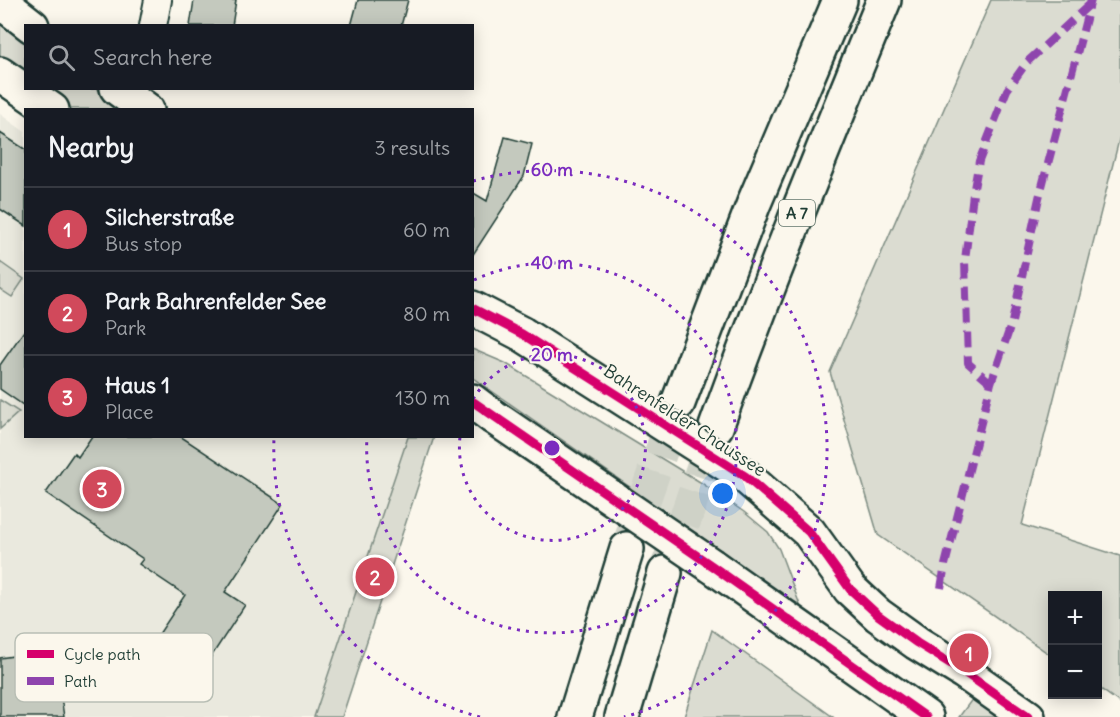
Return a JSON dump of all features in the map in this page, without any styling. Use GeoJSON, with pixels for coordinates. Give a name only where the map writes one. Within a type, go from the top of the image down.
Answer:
{"type":"FeatureCollection","features":[{"type":"Feature","properties":{"kind":"main road","name":"A 7"},"geometry":{"type":"LineString","coordinates":[[678,403],[754,203],[840,0]]}},
{"type":"Feature","properties":{"kind":"main road","name":"A 7"},"geometry":{"type":"LineString","coordinates":[[716,427],[755,320],[884,0]]}},
{"type":"Feature","properties":{"kind":"main road"},"geometry":{"type":"LineString","coordinates":[[0,1],[30,24]]}},
{"type":"Feature","properties":{"kind":"main road"},"geometry":{"type":"LineString","coordinates":[[0,74],[49,108]]}},
{"type":"Feature","properties":{"kind":"main road","name":"Bahrenfelder Chaussee"},"geometry":{"type":"LineString","coordinates":[[474,309],[522,334],[745,476],[809,532],[850,589],[878,615],[1028,717]]}},
{"type":"Feature","properties":{"kind":"main road"},"geometry":{"type":"LineString","coordinates":[[482,408],[926,717]]}},
{"type":"Feature","properties":{"kind":"main road"},"geometry":{"type":"LineString","coordinates":[[575,717],[627,549]]}},
{"type":"Feature","properties":{"kind":"main road"},"geometry":{"type":"LineString","coordinates":[[622,717],[665,573]]}},
{"type":"Feature","properties":{"kind":"street"},"geometry":{"type":"LineString","coordinates":[[153,24],[158,0]]}},
{"type":"Feature","properties":{"kind":"shaded area"},"geometry":{"type":"Polygon","coordinates":[[[991,0],[1120,0],[1120,136],[1022,525],[1120,556],[1120,703],[1102,690],[1102,591],[1048,591],[1048,653],[878,535],[830,372],[991,0]]]}},
{"type":"Feature","properties":{"kind":"shaded area"},"geometry":{"type":"Polygon","coordinates":[[[0,21],[24,37],[24,77],[0,60],[0,21]]]}},
{"type":"Feature","properties":{"kind":"shaded area"},"geometry":{"type":"Polygon","coordinates":[[[41,90],[98,90],[126,108],[68,108],[41,90]]]}},
{"type":"Feature","properties":{"kind":"shaded area"},"geometry":{"type":"Polygon","coordinates":[[[0,114],[24,131],[24,438],[408,438],[314,717],[0,717],[0,114]]]}},
{"type":"Feature","properties":{"kind":"shaded area"},"geometry":{"type":"Polygon","coordinates":[[[0,262],[24,279],[12,297],[0,289],[0,262]]]}},
{"type":"Feature","properties":{"kind":"shaded area"},"geometry":{"type":"Polygon","coordinates":[[[474,350],[505,363],[700,482],[744,512],[768,532],[779,549],[800,605],[759,580],[726,554],[474,379],[474,350]]]}},
{"type":"Feature","properties":{"kind":"shaded area"},"geometry":{"type":"Polygon","coordinates":[[[0,400],[19,412],[0,429],[0,400]]]}},
{"type":"Feature","properties":{"kind":"shaded area"},"geometry":{"type":"Polygon","coordinates":[[[408,438],[434,438],[342,717],[314,717],[408,438]]]}},
{"type":"Feature","properties":{"kind":"shaded area"},"geometry":{"type":"Polygon","coordinates":[[[712,630],[833,717],[684,717],[712,630]]]}},
{"type":"Feature","properties":{"kind":"shaded area"},"geometry":{"type":"Polygon","coordinates":[[[973,698],[999,717],[959,717],[973,698]]]}},
{"type":"Feature","properties":{"kind":"building"},"geometry":{"type":"Polygon","coordinates":[[[194,0],[236,0],[232,24],[190,24],[194,0]]]}},
{"type":"Feature","properties":{"kind":"building"},"geometry":{"type":"Polygon","coordinates":[[[358,0],[408,0],[402,24],[352,24],[358,0]]]}},
{"type":"Feature","properties":{"kind":"building"},"geometry":{"type":"Polygon","coordinates":[[[0,133],[24,149],[24,225],[0,209],[0,133]]]}},
{"type":"Feature","properties":{"kind":"building"},"geometry":{"type":"Polygon","coordinates":[[[505,137],[532,144],[524,176],[474,253],[474,193],[487,201],[505,137]]]}},
{"type":"Feature","properties":{"kind":"building"},"geometry":{"type":"Polygon","coordinates":[[[24,331],[24,406],[0,389],[0,365],[24,331]]]}},
{"type":"Feature","properties":{"kind":"building"},"geometry":{"type":"Polygon","coordinates":[[[91,438],[183,438],[283,504],[225,592],[245,605],[213,654],[213,633],[160,633],[185,595],[139,564],[143,559],[46,493],[74,453],[78,457],[91,438]]]}},
{"type":"Feature","properties":{"kind":"building"},"geometry":{"type":"Polygon","coordinates":[[[15,656],[15,702],[62,702],[64,717],[0,717],[0,658],[15,656]]]}},
{"type":"Feature","properties":{"kind":"tunnel"},"geometry":{"type":"LineString","coordinates":[[627,549],[678,403]]}},
{"type":"Feature","properties":{"kind":"tunnel"},"geometry":{"type":"LineString","coordinates":[[666,569],[716,427]]}},
{"type":"Feature","properties":{"kind":"marked path"},"geometry":{"type":"LineString","coordinates":[[941,588],[991,383],[1012,322],[1039,198],[1091,0]]}},
{"type":"Feature","properties":{"kind":"marked path"},"geometry":{"type":"LineString","coordinates":[[991,383],[968,363],[965,260],[979,161],[1007,90],[1027,62],[1089,5]]}},
{"type":"Feature","properties":{"kind":"cycle path"},"geometry":{"type":"LineString","coordinates":[[474,309],[522,334],[745,476],[809,532],[850,589],[878,615],[1028,717]]}},
{"type":"Feature","properties":{"kind":"cycle path"},"geometry":{"type":"LineString","coordinates":[[474,402],[926,717]]}},
{"type":"Feature","properties":{"kind":"place","name":"Haus 1"},"geometry":{"type":"Point","coordinates":[102,489]}},
{"type":"Feature","properties":{"kind":"place","name":"Park Bahrenfelder See"},"geometry":{"type":"Point","coordinates":[375,577]}},
{"type":"Feature","properties":{"kind":"place","name":"Silcherstraße"},"geometry":{"type":"Point","coordinates":[969,653]}}]}
